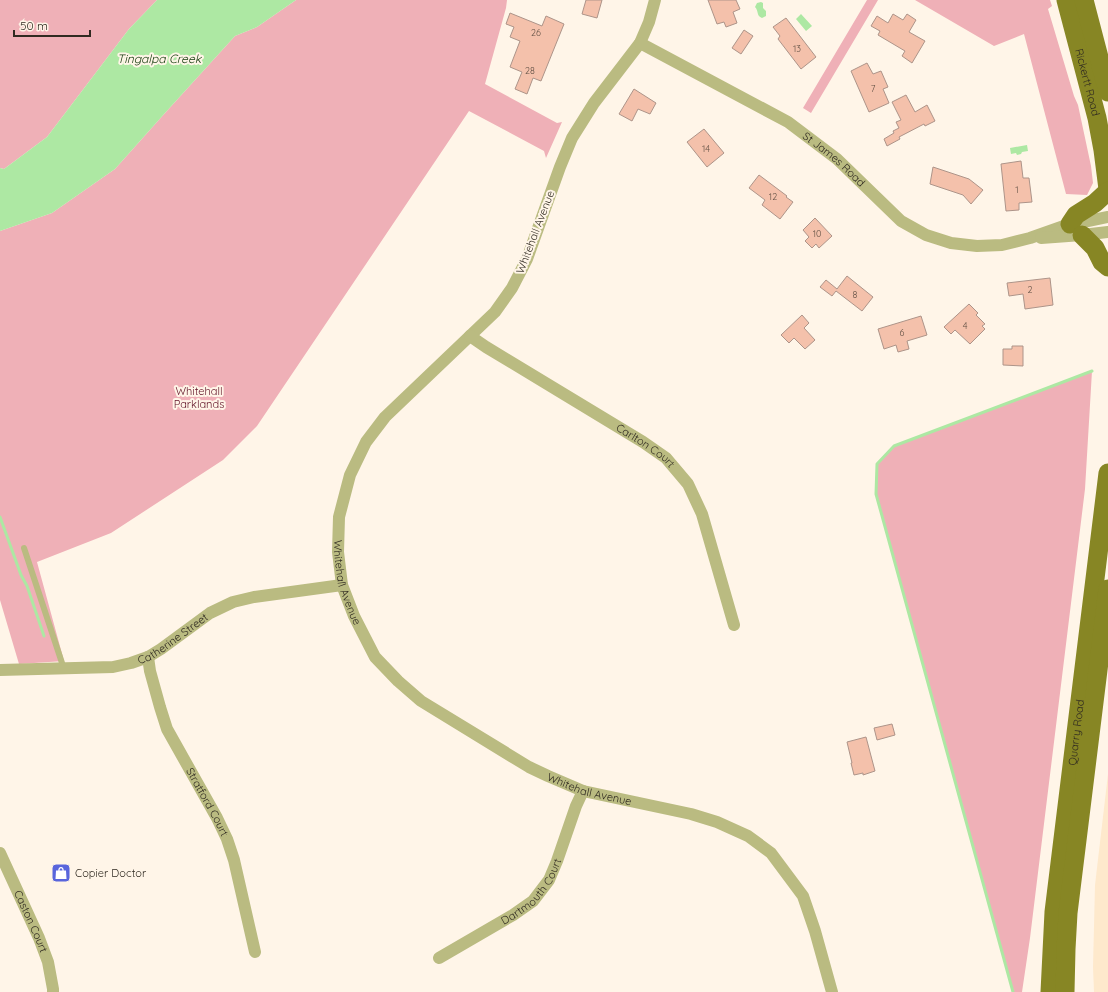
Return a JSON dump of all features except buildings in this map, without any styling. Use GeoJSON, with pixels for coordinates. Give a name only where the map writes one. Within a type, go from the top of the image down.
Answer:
{"type":"FeatureCollection","features":[{"type":"Feature","properties":{"kind":"main road","name":"Rickertt Road"},"geometry":{"type":"LineString","coordinates":[[1066,0],[1097,118],[1108,190]]}},
{"type":"Feature","properties":{"kind":"main road","name":"Rickertt Road"},"geometry":{"type":"LineString","coordinates":[[1084,0],[1108,92]]}},
{"type":"Feature","properties":{"kind":"main road"},"geometry":{"type":"LineString","coordinates":[[1108,190],[1095,203],[1076,215],[1076,230],[1095,248],[1102,262],[1108,267]]}},
{"type":"Feature","properties":{"kind":"main road","name":"Quarry Road"},"geometry":{"type":"LineString","coordinates":[[1050,992],[1055,905],[1108,473]]}},
{"type":"Feature","properties":{"kind":"main road","name":"Quarry Road"},"geometry":{"type":"LineString","coordinates":[[1065,992],[1068,913],[1108,589]]}},
{"type":"Feature","properties":{"kind":"street","name":"Whitehall Avenue"},"geometry":{"type":"LineString","coordinates":[[655,0],[649,22],[640,43],[594,103],[572,138],[526,259],[512,288],[495,312],[384,417],[366,442],[350,475],[339,517],[338,552],[342,585],[354,616],[375,656],[398,682],[421,701],[548,776],[583,791],[691,814],[717,822],[748,836],[771,853],[803,896],[815,931],[832,992]]}},
{"type":"Feature","properties":{"kind":"street","name":"St James Road"},"geometry":{"type":"LineString","coordinates":[[640,43],[788,122],[837,159],[901,221],[926,235],[951,243],[977,246],[1002,245],[1030,238],[1076,230],[1108,217]]}},
{"type":"Feature","properties":{"kind":"street","name":"St James Road"},"geometry":{"type":"LineString","coordinates":[[1030,238],[1076,230],[1108,232]]}},
{"type":"Feature","properties":{"kind":"street","name":"Carlton Court"},"geometry":{"type":"LineString","coordinates":[[470,336],[643,442],[666,458],[688,484],[702,514],[734,625]]}},
{"type":"Feature","properties":{"kind":"street","name":"Catherine Street"},"geometry":{"type":"LineString","coordinates":[[0,670],[113,667],[131,663],[148,657],[210,613],[233,602],[254,597],[342,585]]}},
{"type":"Feature","properties":{"kind":"street","name":"Stratford Court"},"geometry":{"type":"LineString","coordinates":[[148,657],[150,671],[167,729],[217,818],[227,839],[234,860],[255,952]]}},
{"type":"Feature","properties":{"kind":"street","name":"Dartmouth Court"},"geometry":{"type":"LineString","coordinates":[[439,958],[533,901],[549,880],[583,791]]}},
{"type":"Feature","properties":{"kind":"street","name":"Caston Court"},"geometry":{"type":"LineString","coordinates":[[0,853],[39,938],[48,962],[53,992]]}},
{"type":"Feature","properties":{"kind":"lane"},"geometry":{"type":"LineString","coordinates":[[24,548],[64,669]]}},
{"type":"Feature","properties":{"kind":"shaded area"},"geometry":{"type":"Polygon","coordinates":[[[1108,774],[1108,992],[1094,992],[1093,967],[1095,885],[1108,774]]]}},
{"type":"Feature","properties":{"kind":"green space"},"geometry":{"type":"Polygon","coordinates":[[[0,0],[157,0],[129,29],[47,137],[4,169],[0,168],[0,0]]]}},
{"type":"Feature","properties":{"kind":"green space","name":"Whitehall Parklands"},"geometry":{"type":"Polygon","coordinates":[[[296,0],[507,0],[485,84],[557,123],[562,122],[546,158],[544,151],[469,111],[257,426],[223,460],[111,533],[37,562],[64,661],[19,664],[0,600],[0,231],[52,213],[115,169],[235,36],[257,27],[296,0]]]}},
{"type":"Feature","properties":{"kind":"green space"},"geometry":{"type":"Polygon","coordinates":[[[867,0],[878,0],[811,113],[803,108],[867,0]]]}},
{"type":"Feature","properties":{"kind":"green space"},"geometry":{"type":"Polygon","coordinates":[[[915,0],[1050,0],[1052,6],[1048,9],[1078,105],[1091,166],[1093,183],[1087,195],[1066,194],[1024,34],[994,46],[915,0]]]}},
{"type":"Feature","properties":{"kind":"green space"},"geometry":{"type":"Polygon","coordinates":[[[1092,371],[1085,489],[1030,938],[1022,992],[1013,992],[876,494],[877,464],[894,446],[1092,371]]]}},
{"type":"Feature","properties":{"kind":"water","name":"Tingalpa Creek"},"geometry":{"type":"Polygon","coordinates":[[[157,0],[296,0],[257,27],[235,36],[115,169],[52,213],[0,231],[0,168],[4,169],[47,137],[129,29],[157,0]]]}},
{"type":"Feature","properties":{"kind":"water"},"geometry":{"type":"Polygon","coordinates":[[[757,3],[763,3],[763,8],[766,11],[766,16],[762,18],[759,16],[755,7],[757,3]]]}},
{"type":"Feature","properties":{"kind":"water"},"geometry":{"type":"Polygon","coordinates":[[[801,14],[812,26],[806,31],[796,19],[801,14]]]}},
{"type":"Feature","properties":{"kind":"water"},"geometry":{"type":"Polygon","coordinates":[[[1027,145],[1028,151],[1017,155],[1016,153],[1011,154],[1010,148],[1027,145]]]}},
{"type":"Feature","properties":{"kind":"waterway"},"geometry":{"type":"LineString","coordinates":[[1013,992],[876,494],[877,464],[894,446],[1092,371]]}},
{"type":"Feature","properties":{"kind":"waterway"},"geometry":{"type":"LineString","coordinates":[[0,517],[21,575],[27,586],[44,636]]}},
{"type":"Feature","properties":{"kind":"place","name":"Copier Doctor"},"geometry":{"type":"Point","coordinates":[61,873]}}]}
